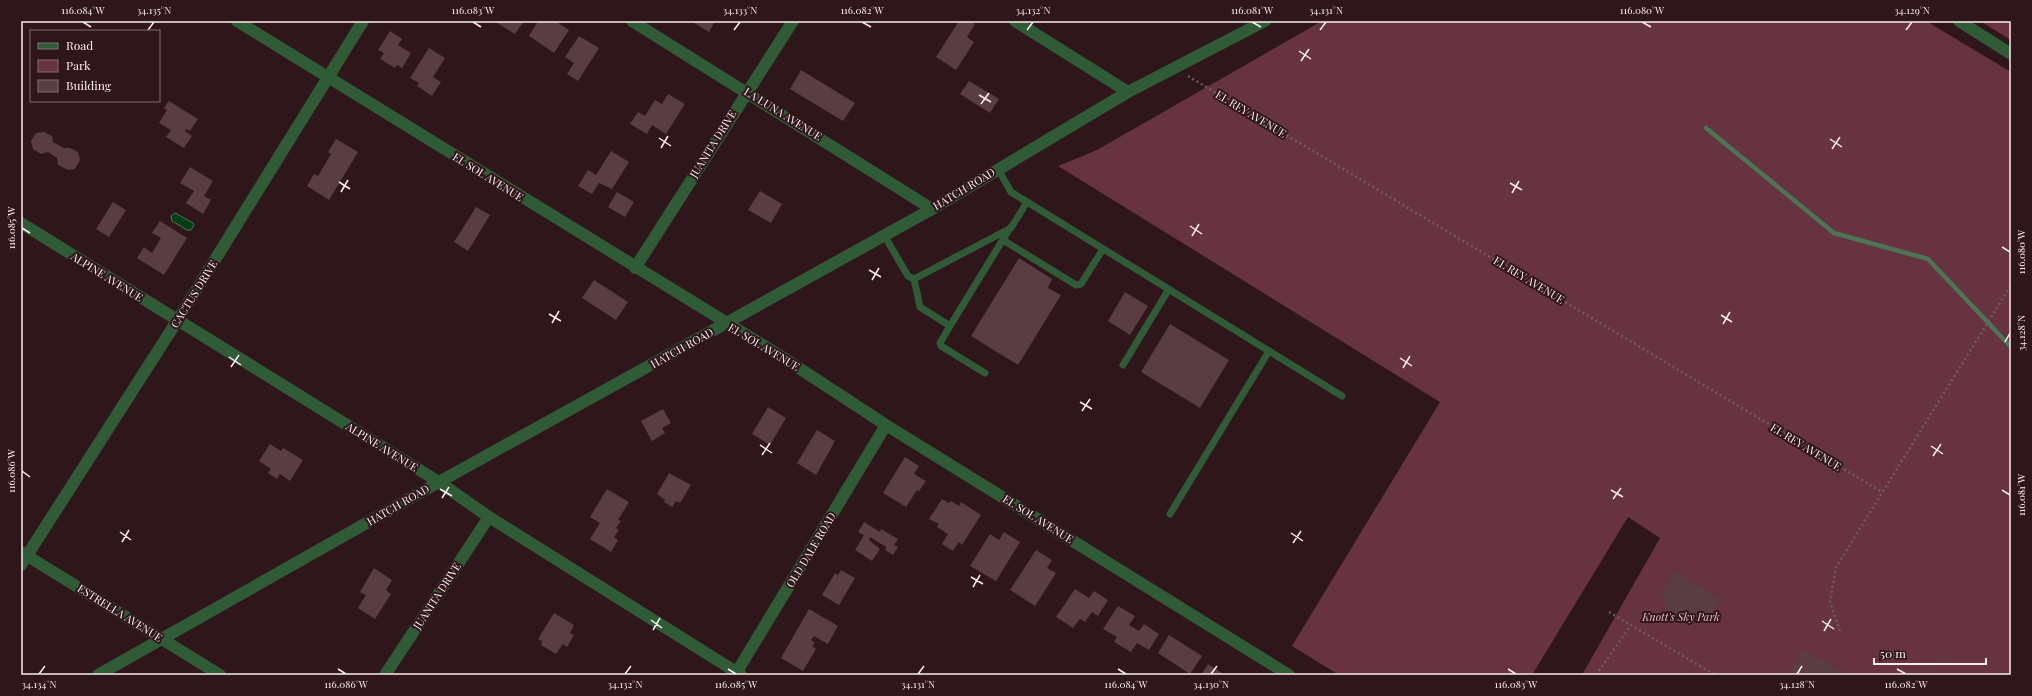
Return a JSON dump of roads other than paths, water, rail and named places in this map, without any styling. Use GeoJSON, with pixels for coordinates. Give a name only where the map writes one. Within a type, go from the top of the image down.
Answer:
{"type":"FeatureCollection","features":[{"type":"Feature","properties":{"kind":"street","name":"EL SOL AVENUE"},"geometry":{"type":"LineString","coordinates":[[237,21],[779,356],[886,425],[1289,675]]}},
{"type":"Feature","properties":{"kind":"street","name":"CACTUS DRIVE"},"geometry":{"type":"LineString","coordinates":[[23,557],[177,321],[363,21]]}},
{"type":"Feature","properties":{"kind":"street","name":"LA LUNA AVENUE"},"geometry":{"type":"LineString","coordinates":[[632,21],[746,91],[932,209]]}},
{"type":"Feature","properties":{"kind":"street","name":"JUANITA DRIVE"},"geometry":{"type":"LineString","coordinates":[[635,268],[746,91],[793,21]]}},
{"type":"Feature","properties":{"kind":"street"},"geometry":{"type":"LineString","coordinates":[[1015,21],[1128,92]]}},
{"type":"Feature","properties":{"kind":"street","name":"HATCH ROAD"},"geometry":{"type":"LineString","coordinates":[[98,675],[439,482],[932,209],[1128,92],[1265,21]]}},
{"type":"Feature","properties":{"kind":"street"},"geometry":{"type":"LineString","coordinates":[[1959,21],[2011,54]]}},
{"type":"Feature","properties":{"kind":"street","name":"ALPINE AVENUE"},"geometry":{"type":"LineString","coordinates":[[21,223],[439,482],[489,517],[738,674]]}},
{"type":"Feature","properties":{"kind":"street","name":"OLD DALE ROAD"},"geometry":{"type":"LineString","coordinates":[[738,674],[886,425]]}},
{"type":"Feature","properties":{"kind":"street","name":"JUANITA DRIVE"},"geometry":{"type":"LineString","coordinates":[[385,675],[489,517]]}},
{"type":"Feature","properties":{"kind":"street","name":"ESTRELLA AVENUE"},"geometry":{"type":"LineString","coordinates":[[23,557],[220,675]]}},
{"type":"Feature","properties":{"kind":"lane"},"geometry":{"type":"LineString","coordinates":[[998,169],[1010,192],[1342,396]]}},
{"type":"Feature","properties":{"kind":"lane"},"geometry":{"type":"LineString","coordinates":[[985,373],[941,346],[940,343],[1027,202]]}},
{"type":"Feature","properties":{"kind":"lane"},"geometry":{"type":"LineString","coordinates":[[914,279],[1011,228]]}},
{"type":"Feature","properties":{"kind":"lane"},"geometry":{"type":"LineString","coordinates":[[884,236],[908,276],[914,279]]}},
{"type":"Feature","properties":{"kind":"lane"},"geometry":{"type":"LineString","coordinates":[[1003,240],[1076,285],[1081,284],[1103,249]]}},
{"type":"Feature","properties":{"kind":"lane"},"geometry":{"type":"LineString","coordinates":[[914,279],[920,307],[950,326]]}},
{"type":"Feature","properties":{"kind":"lane"},"geometry":{"type":"LineString","coordinates":[[1123,365],[1169,289]]}},
{"type":"Feature","properties":{"kind":"lane"},"geometry":{"type":"LineString","coordinates":[[1170,514],[1269,351]]}},
{"type":"Feature","properties":{"kind":"waterway"},"geometry":{"type":"LineString","coordinates":[[1706,128],[1834,233],[1928,259],[2011,347]]}},
{"type":"Feature","properties":{"kind":"park label","name":"Knott's Sky Park"},"geometry":{"type":"Point","coordinates":[1681,617]}}]}
